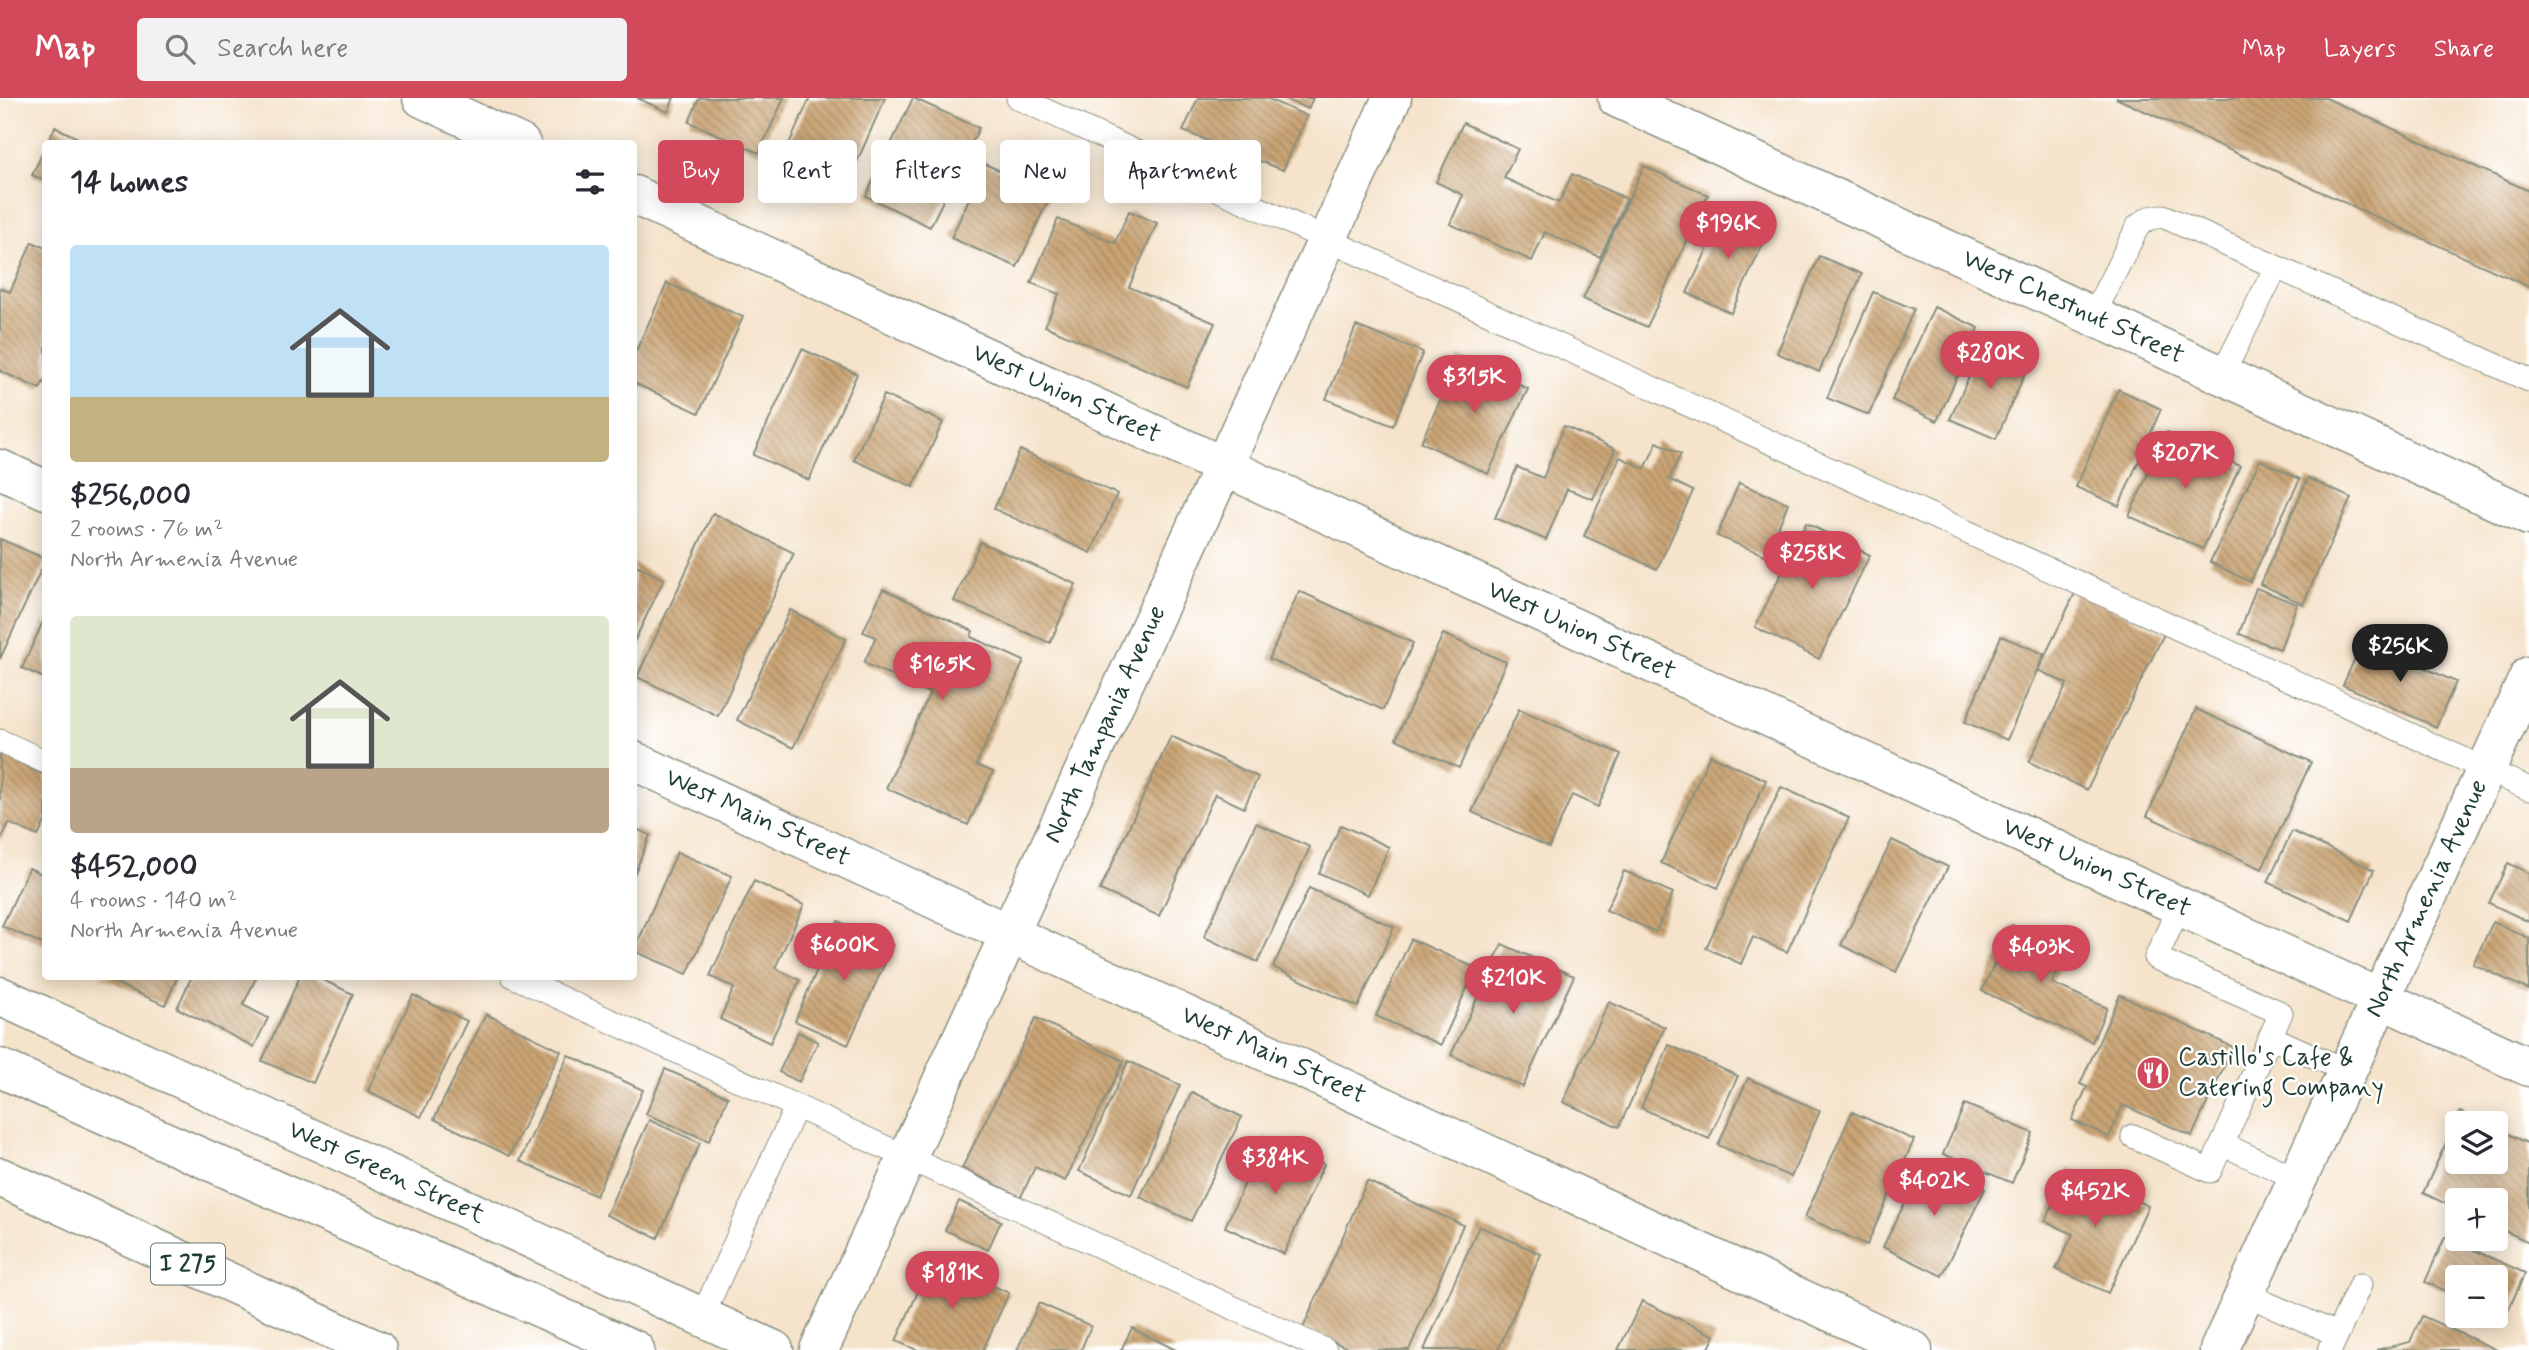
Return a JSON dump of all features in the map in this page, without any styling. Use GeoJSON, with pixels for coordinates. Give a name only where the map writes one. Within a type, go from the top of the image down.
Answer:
{"type":"FeatureCollection","features":[{"type":"Feature","properties":{"kind":"main road"},"geometry":{"type":"LineString","coordinates":[[422,98],[512,140]]}},
{"type":"Feature","properties":{"kind":"main road","name":"North Tampania Avenue"},"geometry":{"type":"LineString","coordinates":[[819,1350],[1392,98]]}},
{"type":"Feature","properties":{"kind":"main road","name":"West Chestnut Street"},"geometry":{"type":"LineString","coordinates":[[1617,98],[2529,516]]}},
{"type":"Feature","properties":{"kind":"main road","name":"West Union Street"},"geometry":{"type":"LineString","coordinates":[[637,196],[2529,1067]]}},
{"type":"Feature","properties":{"kind":"main road"},"geometry":{"type":"LineString","coordinates":[[0,469],[42,488]]}},
{"type":"Feature","properties":{"kind":"main road","name":"North Armenia Avenue"},"geometry":{"type":"LineString","coordinates":[[2219,1350],[2529,676]]}},
{"type":"Feature","properties":{"kind":"main road","name":"West Main Street"},"geometry":{"type":"LineString","coordinates":[[637,762],[1913,1350]]}},
{"type":"Feature","properties":{"kind":"main road","name":"West Green Street"},"geometry":{"type":"LineString","coordinates":[[0,996],[774,1350]]}},
{"type":"Feature","properties":{"kind":"main road"},"geometry":{"type":"LineString","coordinates":[[0,1068],[635,1350]]}},
{"type":"Feature","properties":{"kind":"main road","name":"I 275"},"geometry":{"type":"LineString","coordinates":[[0,1177],[377,1350]]}},
{"type":"Feature","properties":{"kind":"lane"},"geometry":{"type":"LineString","coordinates":[[1018,98],[2529,789]]}},
{"type":"Feature","properties":{"kind":"lane"},"geometry":{"type":"LineString","coordinates":[[2093,316],[2138,226],[2149,218],[2163,216],[2529,380]]}},
{"type":"Feature","properties":{"kind":"lane"},"geometry":{"type":"LineString","coordinates":[[2222,375],[2276,267]]}},
{"type":"Feature","properties":{"kind":"lane"},"geometry":{"type":"LineString","coordinates":[[0,741],[42,760]]}},
{"type":"Feature","properties":{"kind":"lane"},"geometry":{"type":"LineString","coordinates":[[2133,1136],[2210,1171],[2281,1013],[2156,958],[2179,907]]}},
{"type":"Feature","properties":{"kind":"lane"},"geometry":{"type":"LineString","coordinates":[[522,980],[1325,1350]]}},
{"type":"Feature","properties":{"kind":"lane"},"geometry":{"type":"LineString","coordinates":[[2270,1037],[2347,1071]]}},
{"type":"Feature","properties":{"kind":"lane"},"geometry":{"type":"LineString","coordinates":[[702,1317],[792,1116]]}},
{"type":"Feature","properties":{"kind":"lane"},"geometry":{"type":"LineString","coordinates":[[2222,1144],[2298,1179]]}},
{"type":"Feature","properties":{"kind":"lane"},"geometry":{"type":"LineString","coordinates":[[2245,1294],[2334,1342],[2360,1285]]}},
{"type":"Feature","properties":{"kind":"building"},"geometry":{"type":"Polygon","coordinates":[[[637,98],[674,98],[668,112],[637,98]]]}},
{"type":"Feature","properties":{"kind":"building"},"geometry":{"type":"Polygon","coordinates":[[[699,98],[784,98],[765,140],[758,140],[758,153],[744,146],[744,140],[730,140],[689,122],[699,98]]]}},
{"type":"Feature","properties":{"kind":"building"},"geometry":{"type":"Polygon","coordinates":[[[810,98],[885,98],[857,162],[857,140],[791,140],[810,98]]]}},
{"type":"Feature","properties":{"kind":"building"},"geometry":{"type":"Polygon","coordinates":[[[913,98],[979,128],[973,140],[893,140],[913,98]]]}},
{"type":"Feature","properties":{"kind":"building"},"geometry":{"type":"Polygon","coordinates":[[[1198,98],[1266,98],[1307,116],[1283,170],[1261,161],[1261,140],[1206,140],[1183,131],[1198,98]]]}},
{"type":"Feature","properties":{"kind":"building"},"geometry":{"type":"Polygon","coordinates":[[[1283,98],[1313,98],[1308,109],[1283,98]]]}},
{"type":"Feature","properties":{"kind":"building"},"geometry":{"type":"Polygon","coordinates":[[[2116,98],[2326,98],[2529,191],[2529,287],[2116,98]]]}},
{"type":"Feature","properties":{"kind":"building"},"geometry":{"type":"Polygon","coordinates":[[[1463,123],[1518,149],[1504,178],[1559,203],[1572,174],[1627,199],[1600,257],[1545,232],[1532,261],[1450,224],[1463,195],[1436,182],[1463,123]]]}},
{"type":"Feature","properties":{"kind":"building"},"geometry":{"type":"Polygon","coordinates":[[[55,127],[82,140],[49,140],[55,127]]]}},
{"type":"Feature","properties":{"kind":"building"},"geometry":{"type":"Polygon","coordinates":[[[42,154],[42,179],[32,175],[42,154]]]}},
{"type":"Feature","properties":{"kind":"building"},"geometry":{"type":"Polygon","coordinates":[[[986,164],[1000,171],[1000,203],[1047,203],[1017,267],[951,238],[967,203],[986,203],[986,164]]]}},
{"type":"Feature","properties":{"kind":"building"},"geometry":{"type":"Polygon","coordinates":[[[1644,166],[1708,195],[1647,327],[1583,299],[1644,166]]]}},
{"type":"Feature","properties":{"kind":"building"},"geometry":{"type":"Polygon","coordinates":[[[871,186],[871,198],[866,196],[871,186]]]}},
{"type":"Feature","properties":{"kind":"building"},"geometry":{"type":"Polygon","coordinates":[[[880,203],[942,203],[930,227],[880,203]]]}},
{"type":"Feature","properties":{"kind":"building"},"geometry":{"type":"Polygon","coordinates":[[[1726,209],[1770,229],[1731,313],[1687,293],[1726,209]]]}},
{"type":"Feature","properties":{"kind":"building"},"geometry":{"type":"Polygon","coordinates":[[[1129,211],[1157,223],[1129,287],[1215,323],[1187,387],[1045,326],[1059,294],[1031,283],[1058,219],[1115,243],[1129,211]]]}},
{"type":"Feature","properties":{"kind":"building"},"geometry":{"type":"Polygon","coordinates":[[[32,242],[42,246],[40,389],[0,371],[0,288],[10,292],[32,242]]]}},
{"type":"Feature","properties":{"kind":"building"},"geometry":{"type":"Polygon","coordinates":[[[1819,256],[1862,274],[1819,372],[1777,353],[1819,256]]]}},
{"type":"Feature","properties":{"kind":"building"},"geometry":{"type":"Polygon","coordinates":[[[667,283],[743,317],[699,413],[637,384],[637,348],[667,283]]]}},
{"type":"Feature","properties":{"kind":"building"},"geometry":{"type":"Polygon","coordinates":[[[1873,292],[1914,309],[1869,415],[1827,398],[1873,292]]]}},
{"type":"Feature","properties":{"kind":"building"},"geometry":{"type":"Polygon","coordinates":[[[1934,307],[1979,328],[1937,421],[1892,400],[1934,307]]]}},
{"type":"Feature","properties":{"kind":"building"},"geometry":{"type":"Polygon","coordinates":[[[1356,326],[1423,352],[1393,426],[1326,399],[1356,326]]]}},
{"type":"Feature","properties":{"kind":"building"},"geometry":{"type":"Polygon","coordinates":[[[1984,343],[2030,362],[1996,439],[1950,419],[1984,343]]]}},
{"type":"Feature","properties":{"kind":"building"},"geometry":{"type":"Polygon","coordinates":[[[802,349],[857,374],[809,480],[753,455],[802,349]]]}},
{"type":"Feature","properties":{"kind":"building"},"geometry":{"type":"Polygon","coordinates":[[[1460,357],[1528,389],[1488,474],[1421,442],[1460,357]]]}},
{"type":"Feature","properties":{"kind":"building"},"geometry":{"type":"Polygon","coordinates":[[[2118,389],[2161,409],[2119,506],[2076,487],[2118,389]]]}},
{"type":"Feature","properties":{"kind":"building"},"geometry":{"type":"Polygon","coordinates":[[[884,395],[943,422],[913,487],[854,460],[884,395]]]}},
{"type":"Feature","properties":{"kind":"building"},"geometry":{"type":"Polygon","coordinates":[[[1564,426],[1615,449],[1593,499],[1567,489],[1546,540],[1495,518],[1517,467],[1543,478],[1564,426]]]}},
{"type":"Feature","properties":{"kind":"building"},"geometry":{"type":"Polygon","coordinates":[[[2167,432],[2240,466],[2203,549],[2129,516],[2167,432]]]}},
{"type":"Feature","properties":{"kind":"building"},"geometry":{"type":"Polygon","coordinates":[[[1657,442],[1681,454],[1669,479],[1693,491],[1657,569],[1584,536],[1620,457],[1645,469],[1657,442]]]}},
{"type":"Feature","properties":{"kind":"building"},"geometry":{"type":"Polygon","coordinates":[[[1020,450],[1117,494],[1091,553],[994,509],[1020,450]]]}},
{"type":"Feature","properties":{"kind":"building"},"geometry":{"type":"Polygon","coordinates":[[[2260,460],[2300,479],[2250,582],[2210,562],[2260,460]]]}},
{"type":"Feature","properties":{"kind":"building"},"geometry":{"type":"Polygon","coordinates":[[[2308,478],[2351,498],[2303,604],[2260,584],[2308,478]]]}},
{"type":"Feature","properties":{"kind":"building"},"geometry":{"type":"Polygon","coordinates":[[[1739,483],[1788,503],[1767,556],[1717,536],[1739,483]]]}},
{"type":"Feature","properties":{"kind":"building"},"geometry":{"type":"Polygon","coordinates":[[[713,513],[794,553],[718,716],[637,677],[713,513]]]}},
{"type":"Feature","properties":{"kind":"building"},"geometry":{"type":"Polygon","coordinates":[[[1806,523],[1870,555],[1819,659],[1755,627],[1806,523]]]}},
{"type":"Feature","properties":{"kind":"building"},"geometry":{"type":"Polygon","coordinates":[[[0,539],[42,557],[42,568],[0,659],[0,539]]]}},
{"type":"Feature","properties":{"kind":"building"},"geometry":{"type":"Polygon","coordinates":[[[980,542],[1076,584],[1050,643],[954,601],[980,542]]]}},
{"type":"Feature","properties":{"kind":"building"},"geometry":{"type":"Polygon","coordinates":[[[637,566],[664,579],[637,636],[637,566]]]}},
{"type":"Feature","properties":{"kind":"building"},"geometry":{"type":"Polygon","coordinates":[[[2256,588],[2297,604],[2280,649],[2239,634],[2256,588]]]}},
{"type":"Feature","properties":{"kind":"building"},"geometry":{"type":"Polygon","coordinates":[[[883,589],[973,631],[971,637],[1024,661],[976,765],[993,772],[968,825],[886,788],[930,693],[864,663],[876,637],[863,632],[883,589]]]}},
{"type":"Feature","properties":{"kind":"building"},"geometry":{"type":"Polygon","coordinates":[[[1299,591],[1413,643],[1383,710],[1269,659],[1299,591]]]}},
{"type":"Feature","properties":{"kind":"building"},"geometry":{"type":"Polygon","coordinates":[[[2076,591],[2164,634],[2087,790],[2029,762],[2067,684],[2038,670],[2076,591]]]}},
{"type":"Feature","properties":{"kind":"building"},"geometry":{"type":"Polygon","coordinates":[[[790,610],[846,639],[793,748],[737,720],[790,610]]]}},
{"type":"Feature","properties":{"kind":"building"},"geometry":{"type":"Polygon","coordinates":[[[42,624],[42,677],[22,668],[42,624]]]}},
{"type":"Feature","properties":{"kind":"building"},"geometry":{"type":"Polygon","coordinates":[[[1443,634],[1506,662],[1459,768],[1396,739],[1443,634]]]}},
{"type":"Feature","properties":{"kind":"building"},"geometry":{"type":"Polygon","coordinates":[[[2001,636],[2044,654],[2007,740],[1965,722],[2001,636]]]}},
{"type":"Feature","properties":{"kind":"building"},"geometry":{"type":"Polygon","coordinates":[[[2363,640],[2456,682],[2436,727],[2343,685],[2363,640]]]}},
{"type":"Feature","properties":{"kind":"building"},"geometry":{"type":"Polygon","coordinates":[[[1519,709],[1621,754],[1598,807],[1572,795],[1549,847],[1472,812],[1519,709]]]}},
{"type":"Feature","properties":{"kind":"building"},"geometry":{"type":"Polygon","coordinates":[[[2196,709],[2311,762],[2262,869],[2147,816],[2196,709]]]}},
{"type":"Feature","properties":{"kind":"building"},"geometry":{"type":"Polygon","coordinates":[[[1171,736],[1258,777],[1244,808],[1215,794],[1159,916],[1100,890],[1171,736]]]}},
{"type":"Feature","properties":{"kind":"building"},"geometry":{"type":"Polygon","coordinates":[[[0,753],[42,774],[42,828],[38,836],[9,823],[0,842],[0,753]]]}},
{"type":"Feature","properties":{"kind":"building"},"geometry":{"type":"Polygon","coordinates":[[[1710,755],[1766,780],[1718,888],[1661,863],[1710,755]]]}},
{"type":"Feature","properties":{"kind":"building"},"geometry":{"type":"Polygon","coordinates":[[[1781,787],[1849,818],[1787,952],[1753,937],[1741,964],[1706,948],[1781,787]]]}},
{"type":"Feature","properties":{"kind":"building"},"geometry":{"type":"Polygon","coordinates":[[[1256,823],[1310,847],[1258,962],[1204,937],[1256,823]]]}},
{"type":"Feature","properties":{"kind":"building"},"geometry":{"type":"Polygon","coordinates":[[[1341,825],[1389,847],[1368,895],[1319,873],[1341,825]]]}},
{"type":"Feature","properties":{"kind":"building"},"geometry":{"type":"Polygon","coordinates":[[[637,829],[650,835],[637,868],[637,829]]]}},
{"type":"Feature","properties":{"kind":"building"},"geometry":{"type":"Polygon","coordinates":[[[2292,831],[2374,870],[2351,921],[2268,882],[2292,831]]]}},
{"type":"Feature","properties":{"kind":"building"},"geometry":{"type":"Polygon","coordinates":[[[1892,840],[1948,867],[1896,972],[1841,945],[1892,840]]]}},
{"type":"Feature","properties":{"kind":"building"},"geometry":{"type":"Polygon","coordinates":[[[677,852],[732,876],[687,974],[637,952],[637,944],[677,852]]]}},
{"type":"Feature","properties":{"kind":"building"},"geometry":{"type":"Polygon","coordinates":[[[2508,863],[2529,873],[2529,922],[2489,903],[2508,863]]]}},
{"type":"Feature","properties":{"kind":"building"},"geometry":{"type":"Polygon","coordinates":[[[29,868],[42,874],[42,944],[2,926],[29,868]]]}},
{"type":"Feature","properties":{"kind":"building"},"geometry":{"type":"Polygon","coordinates":[[[1624,871],[1673,893],[1656,932],[1606,910],[1624,871]]]}},
{"type":"Feature","properties":{"kind":"building"},"geometry":{"type":"Polygon","coordinates":[[[754,881],[804,905],[775,968],[800,980],[770,1043],[720,1019],[734,988],[710,976],[754,881]]]}},
{"type":"Feature","properties":{"kind":"building"},"geometry":{"type":"Polygon","coordinates":[[[1309,888],[1394,927],[1358,1007],[1273,967],[1309,888]]]}},
{"type":"Feature","properties":{"kind":"building"},"geometry":{"type":"Polygon","coordinates":[[[838,921],[893,945],[848,1045],[795,1021],[838,921]]]}},
{"type":"Feature","properties":{"kind":"building"},"geometry":{"type":"Polygon","coordinates":[[[2493,922],[2529,938],[2529,990],[2473,964],[2493,922]]]}},
{"type":"Feature","properties":{"kind":"building"},"geometry":{"type":"Polygon","coordinates":[[[2012,925],[2067,950],[2052,983],[2107,1008],[2092,1042],[1982,991],[2012,925]]]}},
{"type":"Feature","properties":{"kind":"building"},"geometry":{"type":"Polygon","coordinates":[[[1411,939],[1476,968],[1441,1045],[1376,1016],[1411,939]]]}},
{"type":"Feature","properties":{"kind":"building"},"geometry":{"type":"Polygon","coordinates":[[[1502,944],[1574,976],[1523,1087],[1451,1055],[1502,944]]]}},
{"type":"Feature","properties":{"kind":"building"},"geometry":{"type":"Polygon","coordinates":[[[108,980],[176,980],[165,1005],[108,980]]]}},
{"type":"Feature","properties":{"kind":"building"},"geometry":{"type":"Polygon","coordinates":[[[190,980],[255,980],[243,1005],[268,1018],[254,1047],[177,1008],[190,980]]]}},
{"type":"Feature","properties":{"kind":"building"},"geometry":{"type":"Polygon","coordinates":[[[298,980],[323,980],[353,994],[313,1083],[262,1061],[298,980]]]}},
{"type":"Feature","properties":{"kind":"building"},"geometry":{"type":"Polygon","coordinates":[[[413,995],[467,1021],[421,1117],[368,1091],[413,995]]]}},
{"type":"Feature","properties":{"kind":"building"},"geometry":{"type":"Polygon","coordinates":[[[2120,995],[2233,1047],[2192,1136],[2123,1105],[2109,1137],[2072,1120],[2087,1087],[2080,1084],[2120,995]]]}},
{"type":"Feature","properties":{"kind":"building"},"geometry":{"type":"Polygon","coordinates":[[[1609,1002],[1665,1027],[1619,1127],[1563,1102],[1609,1002]]]}},
{"type":"Feature","properties":{"kind":"building"},"geometry":{"type":"Polygon","coordinates":[[[486,1014],[561,1051],[509,1156],[434,1119],[486,1014]]]}},
{"type":"Feature","properties":{"kind":"building"},"geometry":{"type":"Polygon","coordinates":[[[1036,1018],[1124,1061],[1065,1181],[1035,1167],[1021,1197],[962,1168],[1036,1018]]]}},
{"type":"Feature","properties":{"kind":"building"},"geometry":{"type":"Polygon","coordinates":[[[798,1032],[818,1042],[799,1082],[779,1072],[798,1032]]]}},
{"type":"Feature","properties":{"kind":"building"},"geometry":{"type":"Polygon","coordinates":[[[1669,1045],[1738,1076],[1709,1139],[1641,1108],[1669,1045]]]}},
{"type":"Feature","properties":{"kind":"building"},"geometry":{"type":"Polygon","coordinates":[[[568,1055],[643,1090],[596,1196],[520,1161],[568,1055]]]}},
{"type":"Feature","properties":{"kind":"building"},"geometry":{"type":"Polygon","coordinates":[[[1128,1061],[1180,1085],[1131,1195],[1079,1171],[1128,1061]]]}},
{"type":"Feature","properties":{"kind":"building"},"geometry":{"type":"Polygon","coordinates":[[[665,1069],[728,1097],[709,1141],[646,1114],[665,1069]]]}},
{"type":"Feature","properties":{"kind":"building"},"geometry":{"type":"Polygon","coordinates":[[[1748,1078],[1820,1111],[1791,1177],[1718,1145],[1748,1078]]]}},
{"type":"Feature","properties":{"kind":"building"},"geometry":{"type":"Polygon","coordinates":[[[1192,1092],[1242,1117],[1191,1221],[1140,1197],[1192,1092]]]}},
{"type":"Feature","properties":{"kind":"building"},"geometry":{"type":"Polygon","coordinates":[[[1965,1104],[2033,1133],[2012,1183],[1943,1154],[1965,1104]]]}},
{"type":"Feature","properties":{"kind":"building"},"geometry":{"type":"Polygon","coordinates":[[[1852,1112],[1914,1140],[1867,1245],[1805,1217],[1852,1112]]]}},
{"type":"Feature","properties":{"kind":"building"},"geometry":{"type":"Polygon","coordinates":[[[649,1120],[700,1143],[658,1238],[606,1215],[649,1120]]]}},
{"type":"Feature","properties":{"kind":"building"},"geometry":{"type":"Polygon","coordinates":[[[2508,1134],[2529,1144],[2529,1242],[2508,1232],[2508,1188],[2445,1188],[2445,1203],[2423,1193],[2445,1145],[2445,1174],[2508,1174],[2508,1134]]]}},
{"type":"Feature","properties":{"kind":"building"},"geometry":{"type":"Polygon","coordinates":[[[1265,1138],[1324,1164],[1284,1254],[1225,1227],[1265,1138]]]}},
{"type":"Feature","properties":{"kind":"building"},"geometry":{"type":"Polygon","coordinates":[[[1926,1160],[1985,1189],[1942,1276],[1883,1247],[1926,1160]]]}},
{"type":"Feature","properties":{"kind":"building"},"geometry":{"type":"Polygon","coordinates":[[[2069,1169],[2148,1206],[2108,1293],[2056,1269],[2073,1234],[2045,1221],[2069,1169]]]}},
{"type":"Feature","properties":{"kind":"building"},"geometry":{"type":"Polygon","coordinates":[[[1367,1181],[1463,1225],[1409,1350],[1352,1350],[1303,1328],[1367,1181]]]}},
{"type":"Feature","properties":{"kind":"building"},"geometry":{"type":"Polygon","coordinates":[[[959,1201],[1001,1221],[988,1250],[945,1230],[959,1201]]]}},
{"type":"Feature","properties":{"kind":"building"},"geometry":{"type":"Polygon","coordinates":[[[1479,1226],[1541,1254],[1498,1350],[1424,1350],[1479,1226]]]}},
{"type":"Feature","properties":{"kind":"building"},"geometry":{"type":"Polygon","coordinates":[[[2445,1237],[2445,1251],[2476,1251],[2507,1265],[2445,1265],[2445,1291],[2425,1282],[2445,1237]]]}},
{"type":"Feature","properties":{"kind":"building"},"geometry":{"type":"Polygon","coordinates":[[[933,1258],[1009,1293],[983,1350],[917,1350],[896,1341],[933,1258]]]}},
{"type":"Feature","properties":{"kind":"building"},"geometry":{"type":"Polygon","coordinates":[[[2508,1265],[2525,1273],[2508,1311],[2508,1265]]]}},
{"type":"Feature","properties":{"kind":"building"},"geometry":{"type":"Polygon","coordinates":[[[1642,1301],[1715,1336],[1708,1350],[1618,1350],[1642,1301]]]}},
{"type":"Feature","properties":{"kind":"building"},"geometry":{"type":"Polygon","coordinates":[[[1039,1303],[1091,1326],[1081,1350],[1017,1350],[1039,1303]]]}},
{"type":"Feature","properties":{"kind":"building"},"geometry":{"type":"Polygon","coordinates":[[[2422,1316],[2497,1350],[2376,1350],[2410,1342],[2422,1316]]]}},
{"type":"Feature","properties":{"kind":"building"},"geometry":{"type":"Polygon","coordinates":[[[1132,1328],[1176,1350],[1121,1350],[1132,1328]]]}},
{"type":"Feature","properties":{"kind":"place","name":"Castillo's Cafe & Catering Company"},"geometry":{"type":"Point","coordinates":[2153,1073]}}]}
